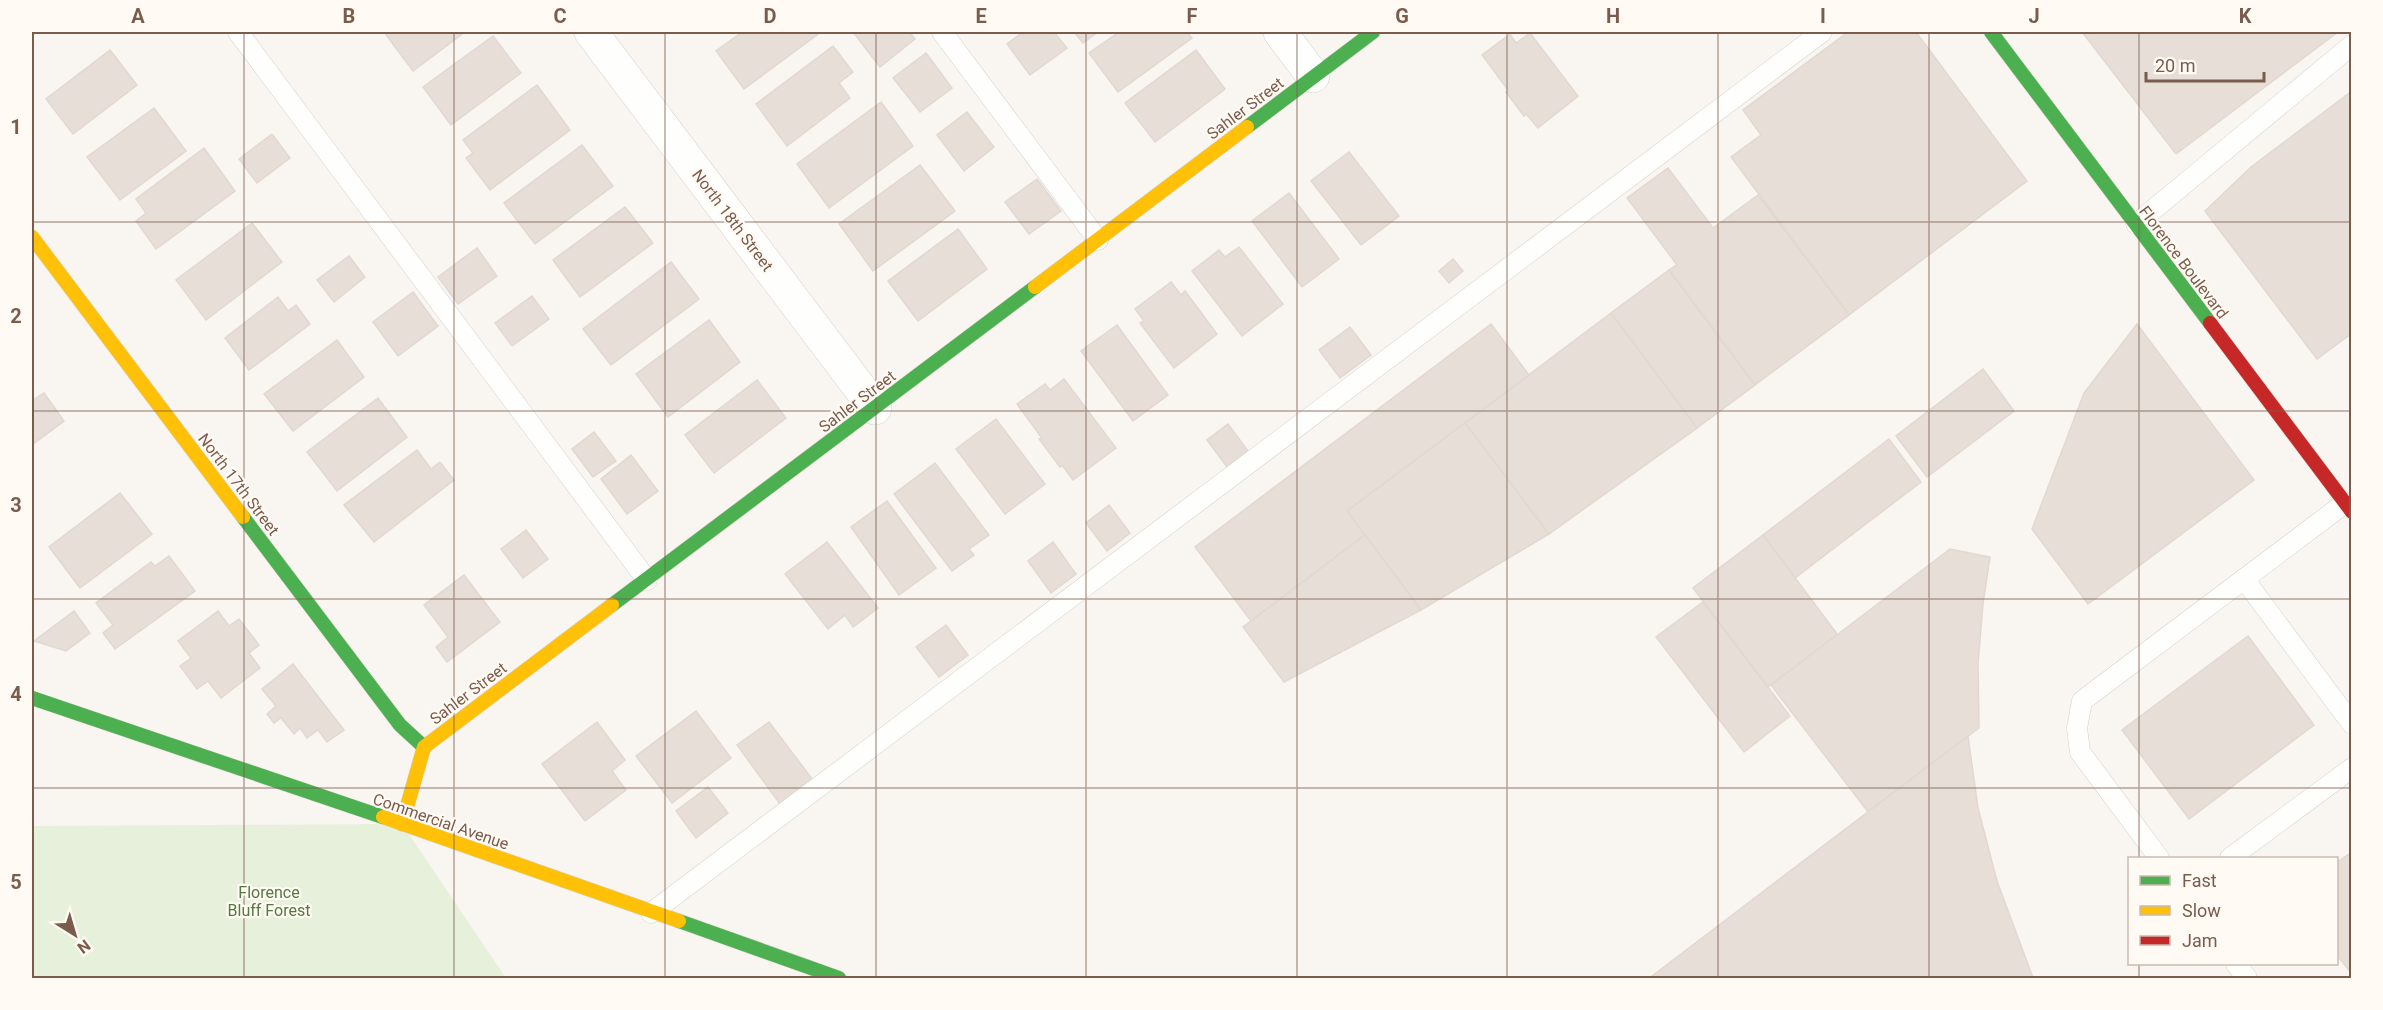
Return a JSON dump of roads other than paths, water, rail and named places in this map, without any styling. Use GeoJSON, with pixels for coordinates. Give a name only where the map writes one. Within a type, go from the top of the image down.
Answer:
{"type":"FeatureCollection","features":[{"type":"Feature","properties":{"kind":"street","name":"North 18th Street"},"geometry":{"type":"LineString","coordinates":[[591,32],[875,408]]}},
{"type":"Feature","properties":{"kind":"street"},"geometry":{"type":"LineString","coordinates":[[1280,32],[1313,76]]}},
{"type":"Feature","properties":{"kind":"street","name":"Sahler Street"},"geometry":{"type":"LineString","coordinates":[[402,824],[424,747],[1373,32]]}},
{"type":"Feature","properties":{"kind":"street","name":"Florence Boulevard"},"geometry":{"type":"LineString","coordinates":[[1991,32],[2348,507]]}},
{"type":"Feature","properties":{"kind":"street","name":"North 17th Street"},"geometry":{"type":"LineString","coordinates":[[32,237],[400,725],[424,747]]}},
{"type":"Feature","properties":{"kind":"street","name":"Commercial Avenue"},"geometry":{"type":"LineString","coordinates":[[32,698],[402,824],[839,978]]}},
{"type":"Feature","properties":{"kind":"lane"},"geometry":{"type":"LineString","coordinates":[[238,32],[647,580]]}},
{"type":"Feature","properties":{"kind":"lane"},"geometry":{"type":"LineString","coordinates":[[942,32],[1098,240]]}},
{"type":"Feature","properties":{"kind":"lane"},"geometry":{"type":"LineString","coordinates":[[651,913],[1822,32]]}},
{"type":"Feature","properties":{"kind":"lane"},"geometry":{"type":"LineString","coordinates":[[2136,224],[2352,45]]}},
{"type":"Feature","properties":{"kind":"lane"},"geometry":{"type":"LineString","coordinates":[[2158,857],[2080,752],[2077,728],[2082,701],[2244,579],[2348,507]]}},
{"type":"Feature","properties":{"kind":"lane"},"geometry":{"type":"LineString","coordinates":[[2244,579],[2352,724]]}},
{"type":"Feature","properties":{"kind":"lane"},"geometry":{"type":"LineString","coordinates":[[2231,857],[2352,768]]}},
{"type":"Feature","properties":{"kind":"lane"},"geometry":{"type":"LineString","coordinates":[[2237,965],[2247,978]]}},
{"type":"Feature","properties":{"kind":"park label","name":"Florence Bluff Forest"},"geometry":{"type":"Point","coordinates":[269,901]}}]}
